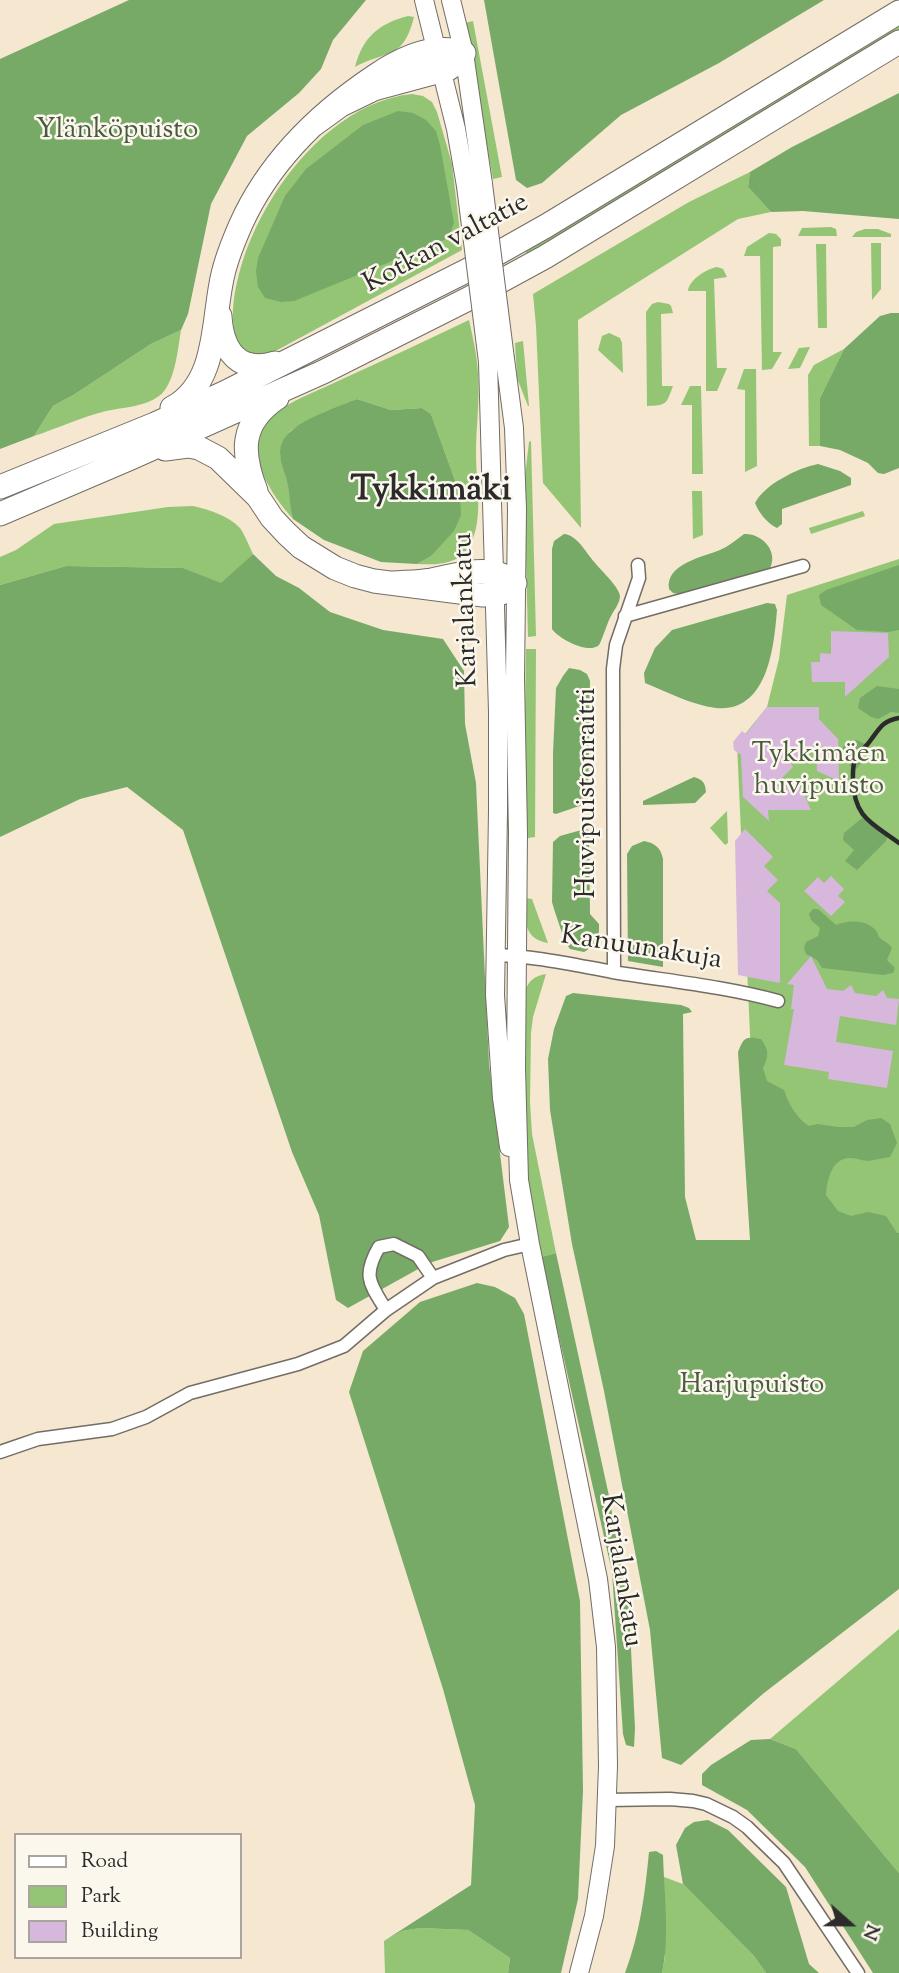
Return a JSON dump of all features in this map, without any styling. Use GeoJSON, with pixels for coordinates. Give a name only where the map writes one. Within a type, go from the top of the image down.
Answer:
{"type":"FeatureCollection","features":[{"type":"Feature","properties":{"kind":"highway","name":"Kotkan valtatie"},"geometry":{"type":"LineString","coordinates":[[0,487],[203,403],[468,270],[546,226],[899,12]]}},
{"type":"Feature","properties":{"kind":"highway","name":"Kotkan valtatie"},"geometry":{"type":"LineString","coordinates":[[0,514],[323,372],[455,306],[545,257],[899,42]]}},
{"type":"Feature","properties":{"kind":"highway"},"geometry":{"type":"LineString","coordinates":[[103,445],[176,406],[195,389],[207,363],[229,255],[253,200],[286,151],[312,125],[341,106],[438,60],[455,66],[464,53]]}},
{"type":"Feature","properties":{"kind":"highway"},"geometry":{"type":"LineString","coordinates":[[219,299],[222,338],[232,354],[240,360],[259,366],[302,354]]}},
{"type":"Feature","properties":{"kind":"highway"},"geometry":{"type":"LineString","coordinates":[[258,497],[248,471],[246,456],[246,440],[255,417],[275,400],[323,372]]}},
{"type":"Feature","properties":{"kind":"highway"},"geometry":{"type":"LineString","coordinates":[[131,458],[173,447],[199,448],[218,458],[258,497],[286,533],[318,558],[355,576],[471,594],[494,583],[503,575],[515,583]]}},
{"type":"Feature","properties":{"kind":"main road","name":"Karjalankatu"},"geometry":{"type":"LineString","coordinates":[[424,0],[456,129],[474,185]]}},
{"type":"Feature","properties":{"kind":"main road","name":"Karjalankatu"},"geometry":{"type":"LineString","coordinates":[[451,0],[464,53],[474,185],[496,360],[514,428],[517,509],[516,1068],[519,1180],[599,1584],[607,1647],[605,1846],[600,1887],[579,1973]]}},
{"type":"Feature","properties":{"kind":"main road","name":"Karjalankatu"},"geometry":{"type":"LineString","coordinates":[[496,360],[494,583],[498,811],[495,995],[502,1098],[510,1154],[519,1180]]}},
{"type":"Feature","properties":{"kind":"street","name":"Huvipuistonraitti"},"geometry":{"type":"LineString","coordinates":[[614,972],[613,668],[616,645],[639,578],[638,565]]}},
{"type":"Feature","properties":{"kind":"street"},"geometry":{"type":"LineString","coordinates":[[625,616],[803,566]]}},
{"type":"Feature","properties":{"kind":"street","name":"Kanuunakuja"},"geometry":{"type":"LineString","coordinates":[[495,955],[517,956],[713,986],[778,1000]]}},
{"type":"Feature","properties":{"kind":"street"},"geometry":{"type":"LineString","coordinates":[[386,1310],[369,1283],[370,1261],[379,1247],[394,1244],[418,1256],[433,1278]]}},
{"type":"Feature","properties":{"kind":"street"},"geometry":{"type":"LineString","coordinates":[[0,1452],[37,1439],[112,1429],[146,1418],[190,1393],[298,1364],[344,1346],[386,1310],[433,1278],[504,1250],[530,1244]]}},
{"type":"Feature","properties":{"kind":"street"},"geometry":{"type":"LineString","coordinates":[[607,1800],[693,1801],[733,1817],[784,1863],[858,1973]]}},
{"type":"Feature","properties":{"kind":"green space","name":"Ylänköpuisto"},"geometry":{"type":"Polygon","coordinates":[[[129,0],[366,0],[333,40],[321,69],[299,93],[247,136],[211,204],[188,314],[181,330],[151,344],[53,406],[34,436],[0,449],[0,59],[129,0]]]}},
{"type":"Feature","properties":{"kind":"green space"},"geometry":{"type":"Polygon","coordinates":[[[484,0],[824,0],[719,63],[621,115],[542,183],[527,188],[516,180],[484,0]]]}},
{"type":"Feature","properties":{"kind":"green space"},"geometry":{"type":"Polygon","coordinates":[[[408,16],[414,17],[410,31],[399,48],[355,67],[362,48],[373,33],[388,23],[408,16]]]}},
{"type":"Feature","properties":{"kind":"green space"},"geometry":{"type":"Polygon","coordinates":[[[473,21],[502,177],[493,179],[465,23],[473,21]]]}},
{"type":"Feature","properties":{"kind":"green space"},"geometry":{"type":"Polygon","coordinates":[[[899,22],[899,32],[528,255],[523,249],[899,22]]]}},
{"type":"Feature","properties":{"kind":"green space"},"geometry":{"type":"Polygon","coordinates":[[[899,93],[899,219],[803,211],[771,212],[748,187],[750,172],[792,147],[899,93]]]}},
{"type":"Feature","properties":{"kind":"green space"},"geometry":{"type":"Polygon","coordinates":[[[412,94],[423,96],[432,102],[437,112],[452,164],[462,250],[270,354],[253,353],[242,346],[235,334],[233,319],[236,286],[244,257],[261,217],[286,177],[315,144],[350,116],[390,98],[412,94]]]}},
{"type":"Feature","properties":{"kind":"green space"},"geometry":{"type":"Polygon","coordinates":[[[398,111],[413,113],[426,120],[436,131],[454,223],[449,236],[294,301],[281,302],[265,298],[258,287],[258,258],[285,196],[306,169],[363,125],[398,111]]]}},
{"type":"Feature","properties":{"kind":"green space"},"geometry":{"type":"Polygon","coordinates":[[[750,172],[748,187],[771,212],[738,219],[578,320],[581,528],[543,483],[533,294],[689,202],[750,172]]]}},
{"type":"Feature","properties":{"kind":"green space"},"geometry":{"type":"Polygon","coordinates":[[[802,228],[836,229],[837,236],[798,236],[802,228]]]}},
{"type":"Feature","properties":{"kind":"green space"},"geometry":{"type":"Polygon","coordinates":[[[878,229],[891,234],[891,237],[852,237],[856,232],[878,229]]]}},
{"type":"Feature","properties":{"kind":"green space"},"geometry":{"type":"Polygon","coordinates":[[[769,233],[776,234],[781,239],[781,246],[773,247],[773,352],[782,352],[772,369],[762,370],[760,256],[744,256],[747,247],[769,233]]]}},
{"type":"Feature","properties":{"kind":"green space"},"geometry":{"type":"Polygon","coordinates":[[[871,243],[881,243],[881,289],[872,300],[871,243]]]}},
{"type":"Feature","properties":{"kind":"green space"},"geometry":{"type":"Polygon","coordinates":[[[816,244],[826,244],[827,328],[818,328],[816,244]]]}},
{"type":"Feature","properties":{"kind":"green space"},"geometry":{"type":"Polygon","coordinates":[[[717,267],[723,269],[727,277],[714,279],[717,368],[727,368],[717,391],[706,391],[706,291],[688,291],[691,283],[699,276],[717,267]]]}},
{"type":"Feature","properties":{"kind":"green space"},"geometry":{"type":"Polygon","coordinates":[[[652,304],[669,304],[673,313],[661,314],[662,386],[673,386],[665,403],[647,406],[646,312],[652,304]]]}},
{"type":"Feature","properties":{"kind":"green space"},"geometry":{"type":"Polygon","coordinates":[[[899,313],[899,468],[884,474],[840,450],[820,446],[820,398],[844,349],[880,316],[899,313]]]}},
{"type":"Feature","properties":{"kind":"green space"},"geometry":{"type":"Polygon","coordinates":[[[469,320],[476,353],[479,393],[476,454],[478,501],[477,524],[465,552],[447,562],[417,564],[430,557],[460,494],[431,414],[422,408],[391,410],[357,399],[324,412],[290,431],[280,455],[293,519],[273,493],[259,463],[258,442],[271,417],[304,396],[469,320]]]}},
{"type":"Feature","properties":{"kind":"green space"},"geometry":{"type":"Polygon","coordinates":[[[181,330],[169,384],[159,396],[140,405],[97,413],[34,436],[53,406],[151,344],[181,330]]]}},
{"type":"Feature","properties":{"kind":"green space"},"geometry":{"type":"Polygon","coordinates":[[[609,333],[620,338],[622,343],[623,373],[598,350],[602,336],[609,333]]]}},
{"type":"Feature","properties":{"kind":"green space"},"geometry":{"type":"Polygon","coordinates":[[[523,341],[529,406],[517,378],[515,343],[523,341]]]}},
{"type":"Feature","properties":{"kind":"green space"},"geometry":{"type":"Polygon","coordinates":[[[810,347],[800,368],[788,369],[799,348],[810,347]]]}},
{"type":"Feature","properties":{"kind":"green space"},"geometry":{"type":"Polygon","coordinates":[[[844,349],[820,398],[820,446],[809,446],[808,375],[814,365],[844,349]]]}},
{"type":"Feature","properties":{"kind":"green space"},"geometry":{"type":"Polygon","coordinates":[[[744,369],[756,369],[757,466],[745,472],[745,390],[737,389],[744,369]]]}},
{"type":"Feature","properties":{"kind":"green space"},"geometry":{"type":"Polygon","coordinates":[[[690,386],[701,386],[703,474],[692,474],[692,405],[681,405],[690,386]]]}},
{"type":"Feature","properties":{"kind":"green space"},"geometry":{"type":"Polygon","coordinates":[[[357,399],[391,410],[422,408],[431,414],[460,494],[461,515],[454,531],[430,557],[417,564],[381,562],[324,540],[293,519],[281,459],[282,443],[294,428],[304,422],[357,399]]]}},
{"type":"Feature","properties":{"kind":"green space"},"geometry":{"type":"Polygon","coordinates":[[[531,441],[536,636],[528,637],[524,485],[531,441]]]}},
{"type":"Feature","properties":{"kind":"green space"},"geometry":{"type":"Polygon","coordinates":[[[818,464],[840,471],[851,478],[851,485],[782,509],[782,524],[777,528],[770,523],[755,503],[760,496],[783,478],[818,464]]]}},
{"type":"Feature","properties":{"kind":"green space"},"geometry":{"type":"Polygon","coordinates":[[[692,491],[702,491],[703,535],[693,539],[692,491]]]}},
{"type":"Feature","properties":{"kind":"green space"},"geometry":{"type":"Polygon","coordinates":[[[193,506],[235,523],[253,554],[221,584],[183,568],[66,566],[0,585],[0,557],[16,550],[54,524],[168,507],[193,506]]]}},
{"type":"Feature","properties":{"kind":"green space"},"geometry":{"type":"Polygon","coordinates":[[[863,511],[865,516],[811,534],[809,528],[863,511]]]}},
{"type":"Feature","properties":{"kind":"green space"},"geometry":{"type":"Polygon","coordinates":[[[564,534],[579,543],[619,592],[618,604],[599,645],[594,648],[574,644],[560,637],[552,629],[552,549],[554,541],[564,534]]]}},
{"type":"Feature","properties":{"kind":"green space"},"geometry":{"type":"Polygon","coordinates":[[[744,534],[763,540],[771,550],[772,563],[769,570],[678,594],[669,589],[669,580],[679,568],[723,548],[744,534]]]}},
{"type":"Feature","properties":{"kind":"green space"},"geometry":{"type":"Polygon","coordinates":[[[253,554],[276,576],[299,588],[330,612],[383,630],[443,639],[464,671],[465,724],[476,783],[489,1064],[509,1227],[500,1241],[429,1263],[348,1308],[336,1300],[319,1215],[292,1152],[183,830],[127,787],[80,799],[0,837],[0,585],[66,566],[183,568],[221,583],[253,554]]]}},
{"type":"Feature","properties":{"kind":"green space","name":"Tykkimäen huvipuisto"},"geometry":{"type":"Polygon","coordinates":[[[899,559],[899,1273],[760,1258],[737,744],[767,707],[779,659],[787,595],[899,559]]]}},
{"type":"Feature","properties":{"kind":"green space"},"geometry":{"type":"Polygon","coordinates":[[[899,565],[899,630],[857,630],[821,605],[819,595],[826,590],[899,565]]]}},
{"type":"Feature","properties":{"kind":"green space"},"geometry":{"type":"Polygon","coordinates":[[[767,603],[775,604],[777,610],[774,641],[765,674],[747,700],[733,707],[716,708],[689,701],[645,683],[644,673],[655,648],[672,630],[767,603]]]}},
{"type":"Feature","properties":{"kind":"green space"},"geometry":{"type":"Polygon","coordinates":[[[526,649],[536,649],[535,837],[528,838],[524,778],[526,649]]]}},
{"type":"Feature","properties":{"kind":"green space"},"geometry":{"type":"Polygon","coordinates":[[[569,668],[587,674],[590,681],[588,803],[556,814],[553,813],[553,753],[556,688],[569,668]]]}},
{"type":"Feature","properties":{"kind":"green space"},"geometry":{"type":"Polygon","coordinates":[[[877,686],[899,689],[899,713],[891,712],[878,719],[858,708],[860,698],[877,686]]]}},
{"type":"Feature","properties":{"kind":"green space"},"geometry":{"type":"Polygon","coordinates":[[[857,740],[865,744],[865,752],[855,770],[842,753],[848,741],[857,740]]]}},
{"type":"Feature","properties":{"kind":"green space"},"geometry":{"type":"Polygon","coordinates":[[[694,777],[703,782],[706,792],[695,803],[643,805],[643,801],[694,777]]]}},
{"type":"Feature","properties":{"kind":"green space"},"geometry":{"type":"Polygon","coordinates":[[[727,811],[728,843],[725,845],[710,828],[727,811]]]}},
{"type":"Feature","properties":{"kind":"green space"},"geometry":{"type":"Polygon","coordinates":[[[862,818],[887,837],[857,870],[845,861],[854,850],[843,840],[844,833],[862,818]]]}},
{"type":"Feature","properties":{"kind":"green space"},"geometry":{"type":"Polygon","coordinates":[[[589,830],[590,914],[599,924],[599,929],[595,943],[584,952],[570,949],[565,942],[552,902],[553,842],[560,836],[589,830]]]}},
{"type":"Feature","properties":{"kind":"green space"},"geometry":{"type":"Polygon","coordinates":[[[644,841],[657,847],[663,859],[663,967],[628,961],[627,854],[632,846],[644,841]]]}},
{"type":"Feature","properties":{"kind":"green space"},"geometry":{"type":"Polygon","coordinates":[[[525,898],[532,899],[548,943],[534,937],[527,927],[525,898]]]}},
{"type":"Feature","properties":{"kind":"green space"},"geometry":{"type":"Polygon","coordinates":[[[813,909],[818,909],[836,925],[858,922],[873,928],[892,948],[887,960],[895,968],[893,973],[883,975],[822,968],[817,960],[806,954],[804,948],[806,942],[818,936],[820,928],[811,920],[809,914],[813,909]]]}},
{"type":"Feature","properties":{"kind":"green space"},"geometry":{"type":"Polygon","coordinates":[[[546,974],[531,1033],[530,1102],[532,1134],[556,1253],[541,1257],[526,1175],[525,991],[533,979],[546,974]]]}},
{"type":"Feature","properties":{"kind":"green space","name":"Harjupuisto"},"geometry":{"type":"Polygon","coordinates":[[[573,993],[681,1005],[692,1012],[683,1014],[685,1197],[696,1240],[750,1240],[738,1052],[746,1039],[761,1039],[767,1053],[763,1068],[767,1081],[784,1090],[793,1110],[809,1126],[817,1124],[854,1127],[867,1120],[881,1118],[890,1124],[897,1143],[890,1157],[868,1161],[851,1158],[839,1161],[829,1176],[826,1195],[838,1211],[851,1216],[868,1212],[886,1216],[899,1233],[899,1589],[764,1693],[681,1765],[662,1758],[650,1630],[604,1391],[572,1244],[550,1110],[548,1059],[554,1029],[566,996],[573,993]]]}},
{"type":"Feature","properties":{"kind":"green space"},"geometry":{"type":"Polygon","coordinates":[[[556,1253],[609,1496],[629,1610],[634,1747],[626,1745],[623,1734],[612,1572],[541,1257],[556,1253]]]}},
{"type":"Feature","properties":{"kind":"green space"},"geometry":{"type":"Polygon","coordinates":[[[477,1283],[495,1287],[515,1298],[524,1314],[580,1601],[583,1791],[578,1899],[561,1973],[508,1973],[510,1958],[468,1930],[420,1928],[402,1931],[384,1941],[471,1885],[475,1805],[443,1689],[349,1392],[363,1351],[420,1302],[477,1283]]]}},
{"type":"Feature","properties":{"kind":"green space"},"geometry":{"type":"Polygon","coordinates":[[[899,1629],[899,1873],[796,1749],[770,1739],[899,1629]]]}},
{"type":"Feature","properties":{"kind":"green space"},"geometry":{"type":"Polygon","coordinates":[[[770,1739],[796,1749],[899,1873],[899,1973],[873,1973],[805,1867],[747,1810],[702,1785],[702,1774],[711,1765],[751,1740],[770,1739]]]}},
{"type":"Feature","properties":{"kind":"green space"},"geometry":{"type":"Polygon","coordinates":[[[708,1820],[728,1830],[786,1887],[809,1964],[819,1973],[766,1973],[754,1956],[683,1884],[676,1845],[685,1828],[694,1822],[708,1820]]]}},
{"type":"Feature","properties":{"kind":"green space"},"geometry":{"type":"Polygon","coordinates":[[[656,1851],[663,1855],[666,1945],[662,1973],[625,1973],[641,1913],[649,1852],[656,1851]]]}},
{"type":"Feature","properties":{"kind":"green space"},"geometry":{"type":"Polygon","coordinates":[[[664,1877],[683,1884],[754,1956],[766,1973],[662,1973],[665,1957],[664,1877]]]}},
{"type":"Feature","properties":{"kind":"green space"},"geometry":{"type":"Polygon","coordinates":[[[420,1928],[468,1930],[510,1958],[508,1973],[385,1973],[384,1941],[402,1931],[420,1928]]]}},
{"type":"Feature","properties":{"kind":"building"},"geometry":{"type":"Polygon","coordinates":[[[831,631],[888,633],[889,657],[845,697],[845,682],[812,682],[811,662],[820,662],[820,653],[831,654],[831,631]]]}},
{"type":"Feature","properties":{"kind":"building"},"geometry":{"type":"Polygon","coordinates":[[[767,707],[819,707],[819,719],[838,739],[839,781],[817,771],[816,744],[798,762],[789,759],[793,767],[774,786],[801,788],[811,810],[768,810],[769,821],[743,797],[741,755],[734,750],[733,742],[742,731],[746,734],[767,707]]]}},
{"type":"Feature","properties":{"kind":"building"},"geometry":{"type":"Polygon","coordinates":[[[745,829],[773,857],[764,866],[778,880],[767,891],[780,903],[780,983],[738,975],[735,841],[745,829]]]}},
{"type":"Feature","properties":{"kind":"building"},"geometry":{"type":"Polygon","coordinates":[[[831,876],[844,889],[838,896],[845,902],[831,916],[804,891],[818,877],[824,883],[831,876]]]}},
{"type":"Feature","properties":{"kind":"building"},"geometry":{"type":"Polygon","coordinates":[[[811,956],[827,989],[843,991],[851,985],[855,993],[876,996],[883,990],[887,998],[899,999],[896,1025],[840,1016],[836,1042],[893,1051],[887,1088],[828,1079],[829,1072],[784,1065],[794,1009],[791,1009],[794,985],[787,984],[811,956]]]}},
{"type":"Feature","properties":{"kind":"railway"},"geometry":{"type":"LineString","coordinates":[[899,718],[885,723],[879,729],[857,756],[853,772],[854,793],[861,811],[873,824],[899,843]]}},
{"type":"Feature","properties":{"kind":"district","name":"Tykkimäki"},"geometry":{"type":"Point","coordinates":[431,493]}}]}
